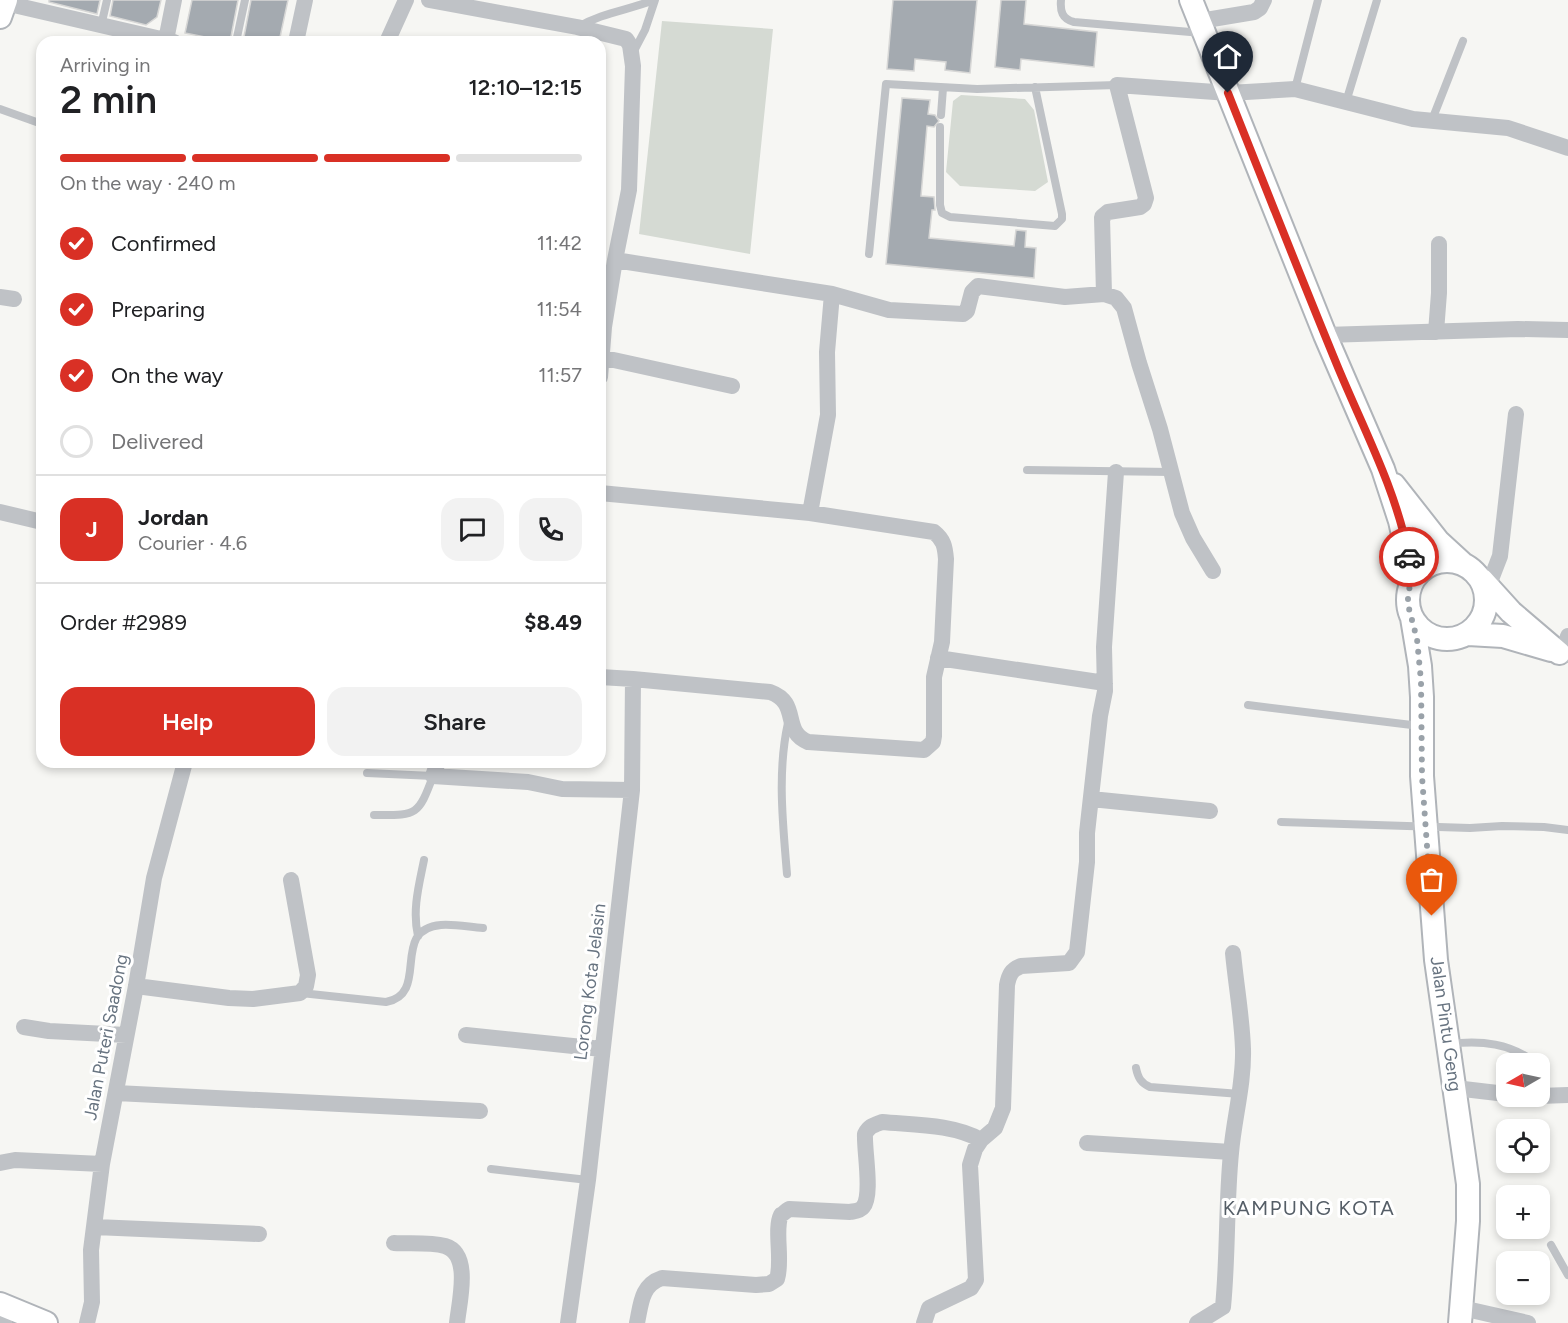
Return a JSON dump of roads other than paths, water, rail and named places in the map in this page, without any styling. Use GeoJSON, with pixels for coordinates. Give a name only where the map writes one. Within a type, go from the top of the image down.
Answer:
{"type":"FeatureCollection","features":[{"type":"Feature","properties":{"kind":"main road"},"geometry":{"type":"LineString","coordinates":[[1191,0],[1325,335],[1383,469],[1400,520],[1413,579]]}},
{"type":"Feature","properties":{"kind":"main road"},"geometry":{"type":"LineString","coordinates":[[1383,469],[1432,534],[1462,563],[1473,570],[1511,612],[1565,650]]}},
{"type":"Feature","properties":{"kind":"main road"},"geometry":{"type":"LineString","coordinates":[[1462,563],[1451,560],[1429,564],[1413,579],[1408,598],[1412,618],[1419,629],[1430,636],[1443,639],[1456,639],[1468,634],[1484,615],[1487,603],[1484,583]]}},
{"type":"Feature","properties":{"kind":"main road","name":"Jalan Pintu Geng"},"geometry":{"type":"LineString","coordinates":[[1412,618],[1420,666],[1422,776],[1436,960],[1468,1184],[1468,1221],[1461,1316]]}},
{"type":"Feature","properties":{"kind":"main road"},"geometry":{"type":"LineString","coordinates":[[1468,634],[1503,636],[1565,650]]}},
{"type":"Feature","properties":{"kind":"main road"},"geometry":{"type":"LineString","coordinates":[[1422,697],[1443,639]]}},
{"type":"Feature","properties":{"kind":"main road"},"geometry":{"type":"LineString","coordinates":[[3,1311],[46,1323]]}},
{"type":"Feature","properties":{"kind":"street"},"geometry":{"type":"LineString","coordinates":[[170,36],[174,0]]}},
{"type":"Feature","properties":{"kind":"street"},"geometry":{"type":"LineString","coordinates":[[297,36],[305,0]]}},
{"type":"Feature","properties":{"kind":"street"},"geometry":{"type":"LineString","coordinates":[[390,36],[406,0]]}},
{"type":"Feature","properties":{"kind":"street"},"geometry":{"type":"LineString","coordinates":[[429,0],[577,27],[626,39],[630,45],[632,54],[629,190],[615,260],[606,322]]}},
{"type":"Feature","properties":{"kind":"street"},"geometry":{"type":"LineString","coordinates":[[1202,27],[1254,12],[1260,8],[1264,0]]}},
{"type":"Feature","properties":{"kind":"street"},"geometry":{"type":"LineString","coordinates":[[4,7],[35,6],[101,27],[145,36]]}},
{"type":"Feature","properties":{"kind":"street"},"geometry":{"type":"LineString","coordinates":[[1104,294],[1102,217],[1108,212],[1140,207],[1146,198],[1117,85],[1228,93],[1295,89],[1413,119],[1508,128],[1568,148]]}},
{"type":"Feature","properties":{"kind":"street"},"geometry":{"type":"LineString","coordinates":[[1436,332],[1440,293],[1439,244]]}},
{"type":"Feature","properties":{"kind":"street"},"geometry":{"type":"LineString","coordinates":[[615,260],[832,294],[890,309],[959,315],[968,311],[972,292],[978,286],[1065,297],[1104,294],[1116,298],[1124,308],[1182,513],[1193,538],[1213,571]]}},
{"type":"Feature","properties":{"kind":"street"},"geometry":{"type":"LineString","coordinates":[[810,513],[828,415],[827,352],[832,294]]}},
{"type":"Feature","properties":{"kind":"street"},"geometry":{"type":"LineString","coordinates":[[1325,335],[1568,330]]}},
{"type":"Feature","properties":{"kind":"street"},"geometry":{"type":"LineString","coordinates":[[606,358],[732,386]]}},
{"type":"Feature","properties":{"kind":"street"},"geometry":{"type":"LineString","coordinates":[[1484,583],[1500,556],[1516,414]]}},
{"type":"Feature","properties":{"kind":"street"},"geometry":{"type":"LineString","coordinates":[[924,1323],[928,1308],[971,1288],[976,1280],[970,1173],[975,1149],[981,1140],[995,1128],[1003,1108],[1009,975],[1014,968],[1021,966],[1069,963],[1077,951],[1087,862],[1090,799],[1105,683],[1104,647],[1116,472]]}},
{"type":"Feature","properties":{"kind":"street"},"geometry":{"type":"LineString","coordinates":[[606,494],[810,513],[934,532],[941,537],[945,545],[946,559],[942,642],[934,677],[934,736],[933,742],[924,750],[808,742],[800,739],[785,700],[771,692],[606,677]]}},
{"type":"Feature","properties":{"kind":"street"},"geometry":{"type":"LineString","coordinates":[[0,512],[36,521]]}},
{"type":"Feature","properties":{"kind":"street"},"geometry":{"type":"LineString","coordinates":[[938,658],[1105,683]]}},
{"type":"Feature","properties":{"kind":"street","name":"Lorong Kota Jelasin"},"geometry":{"type":"LineString","coordinates":[[568,1323],[588,1180],[632,790],[633,679]]}},
{"type":"Feature","properties":{"kind":"street","name":"Jalan Puteri Saadong"},"geometry":{"type":"LineString","coordinates":[[87,1323],[92,1302],[91,1250],[102,1164],[154,878],[183,768]]}},
{"type":"Feature","properties":{"kind":"street"},"geometry":{"type":"LineString","coordinates":[[436,769],[562,789],[632,790]]}},
{"type":"Feature","properties":{"kind":"street"},"geometry":{"type":"LineString","coordinates":[[1090,799],[1210,811]]}},
{"type":"Feature","properties":{"kind":"street"},"geometry":{"type":"LineString","coordinates":[[136,986],[253,999],[300,993],[306,986],[308,975],[291,880]]}},
{"type":"Feature","properties":{"kind":"street"},"geometry":{"type":"LineString","coordinates":[[1197,1323],[1223,1307],[1227,1270],[1231,1152],[1240,1094],[1243,1051],[1233,953]]}},
{"type":"Feature","properties":{"kind":"street"},"geometry":{"type":"LineString","coordinates":[[24,1027],[49,1031],[126,1035]]}},
{"type":"Feature","properties":{"kind":"street"},"geometry":{"type":"LineString","coordinates":[[466,1035],[602,1049]]}},
{"type":"Feature","properties":{"kind":"street"},"geometry":{"type":"LineString","coordinates":[[1455,1088],[1496,1093]]}},
{"type":"Feature","properties":{"kind":"street"},"geometry":{"type":"LineString","coordinates":[[116,1093],[480,1111]]}},
{"type":"Feature","properties":{"kind":"street"},"geometry":{"type":"LineString","coordinates":[[1550,1095],[1568,1095]]}},
{"type":"Feature","properties":{"kind":"street"},"geometry":{"type":"LineString","coordinates":[[637,1323],[645,1290],[652,1281],[662,1278],[756,1285],[770,1284],[777,1279],[780,1269],[781,1215],[789,1209],[850,1212],[864,1206],[867,1193],[865,1134],[874,1125],[882,1122],[940,1128],[967,1132],[981,1140]]}},
{"type":"Feature","properties":{"kind":"street"},"geometry":{"type":"LineString","coordinates":[[1086,1143],[1231,1152]]}},
{"type":"Feature","properties":{"kind":"street"},"geometry":{"type":"LineString","coordinates":[[0,1163],[15,1160],[102,1164]]}},
{"type":"Feature","properties":{"kind":"street"},"geometry":{"type":"LineString","coordinates":[[95,1227],[259,1234]]}},
{"type":"Feature","properties":{"kind":"street"},"geometry":{"type":"LineString","coordinates":[[394,1244],[446,1246],[455,1251],[460,1259],[462,1271],[457,1323]]}},
{"type":"Feature","properties":{"kind":"street"},"geometry":{"type":"LineString","coordinates":[[1461,1316],[1528,1323]]}},
{"type":"Feature","properties":{"kind":"lane"},"geometry":{"type":"LineString","coordinates":[[101,27],[107,0]]}},
{"type":"Feature","properties":{"kind":"lane"},"geometry":{"type":"LineString","coordinates":[[237,36],[245,0]]}},
{"type":"Feature","properties":{"kind":"lane"},"geometry":{"type":"LineString","coordinates":[[577,27],[602,14],[635,8],[654,0]]}},
{"type":"Feature","properties":{"kind":"lane"},"geometry":{"type":"LineString","coordinates":[[632,54],[645,30],[654,0]]}},
{"type":"Feature","properties":{"kind":"lane"},"geometry":{"type":"LineString","coordinates":[[1061,0],[1061,12],[1064,17],[1074,22],[1202,27]]}},
{"type":"Feature","properties":{"kind":"lane"},"geometry":{"type":"LineString","coordinates":[[1295,89],[1318,0]]}},
{"type":"Feature","properties":{"kind":"lane"},"geometry":{"type":"LineString","coordinates":[[1346,102],[1377,0]]}},
{"type":"Feature","properties":{"kind":"lane"},"geometry":{"type":"LineString","coordinates":[[1432,120],[1463,41]]}},
{"type":"Feature","properties":{"kind":"lane"},"geometry":{"type":"LineString","coordinates":[[869,254],[886,84],[944,88],[1117,85]]}},
{"type":"Feature","properties":{"kind":"lane"},"geometry":{"type":"LineString","coordinates":[[940,128],[940,205],[942,213],[950,217],[1055,226],[1062,219],[1062,214],[1035,87]]}},
{"type":"Feature","properties":{"kind":"lane"},"geometry":{"type":"LineString","coordinates":[[941,115],[944,88]]}},
{"type":"Feature","properties":{"kind":"lane"},"geometry":{"type":"LineString","coordinates":[[0,109],[36,122]]}},
{"type":"Feature","properties":{"kind":"lane"},"geometry":{"type":"LineString","coordinates":[[1027,470],[1171,472]]}},
{"type":"Feature","properties":{"kind":"lane"},"geometry":{"type":"LineString","coordinates":[[1248,705],[1422,726]]}},
{"type":"Feature","properties":{"kind":"lane"},"geometry":{"type":"LineString","coordinates":[[787,874],[782,809],[784,742],[790,714]]}},
{"type":"Feature","properties":{"kind":"lane"},"geometry":{"type":"LineString","coordinates":[[367,773],[436,769],[419,809],[410,814],[374,815]]}},
{"type":"Feature","properties":{"kind":"lane"},"geometry":{"type":"LineString","coordinates":[[1281,822],[1470,828],[1523,826],[1568,830]]}},
{"type":"Feature","properties":{"kind":"lane"},"geometry":{"type":"LineString","coordinates":[[418,936],[416,901],[424,860]]}},
{"type":"Feature","properties":{"kind":"lane"},"geometry":{"type":"LineString","coordinates":[[300,993],[386,1002],[395,1000],[402,996],[408,987],[413,944],[418,936],[440,925],[483,928]]}},
{"type":"Feature","properties":{"kind":"lane"},"geometry":{"type":"LineString","coordinates":[[1448,1044],[1474,1041],[1500,1045],[1521,1053]]}},
{"type":"Feature","properties":{"kind":"lane"},"geometry":{"type":"LineString","coordinates":[[1136,1068],[1143,1084],[1150,1087],[1240,1094]]}},
{"type":"Feature","properties":{"kind":"lane"},"geometry":{"type":"LineString","coordinates":[[491,1169],[588,1180]]}},
{"type":"Feature","properties":{"kind":"lane"},"geometry":{"type":"LineString","coordinates":[[1551,1245],[1568,1275]]}},
{"type":"Feature","properties":{"kind":"district","name":"KAMPUNG KOTA"},"geometry":{"type":"Point","coordinates":[1309,1208]}}]}
